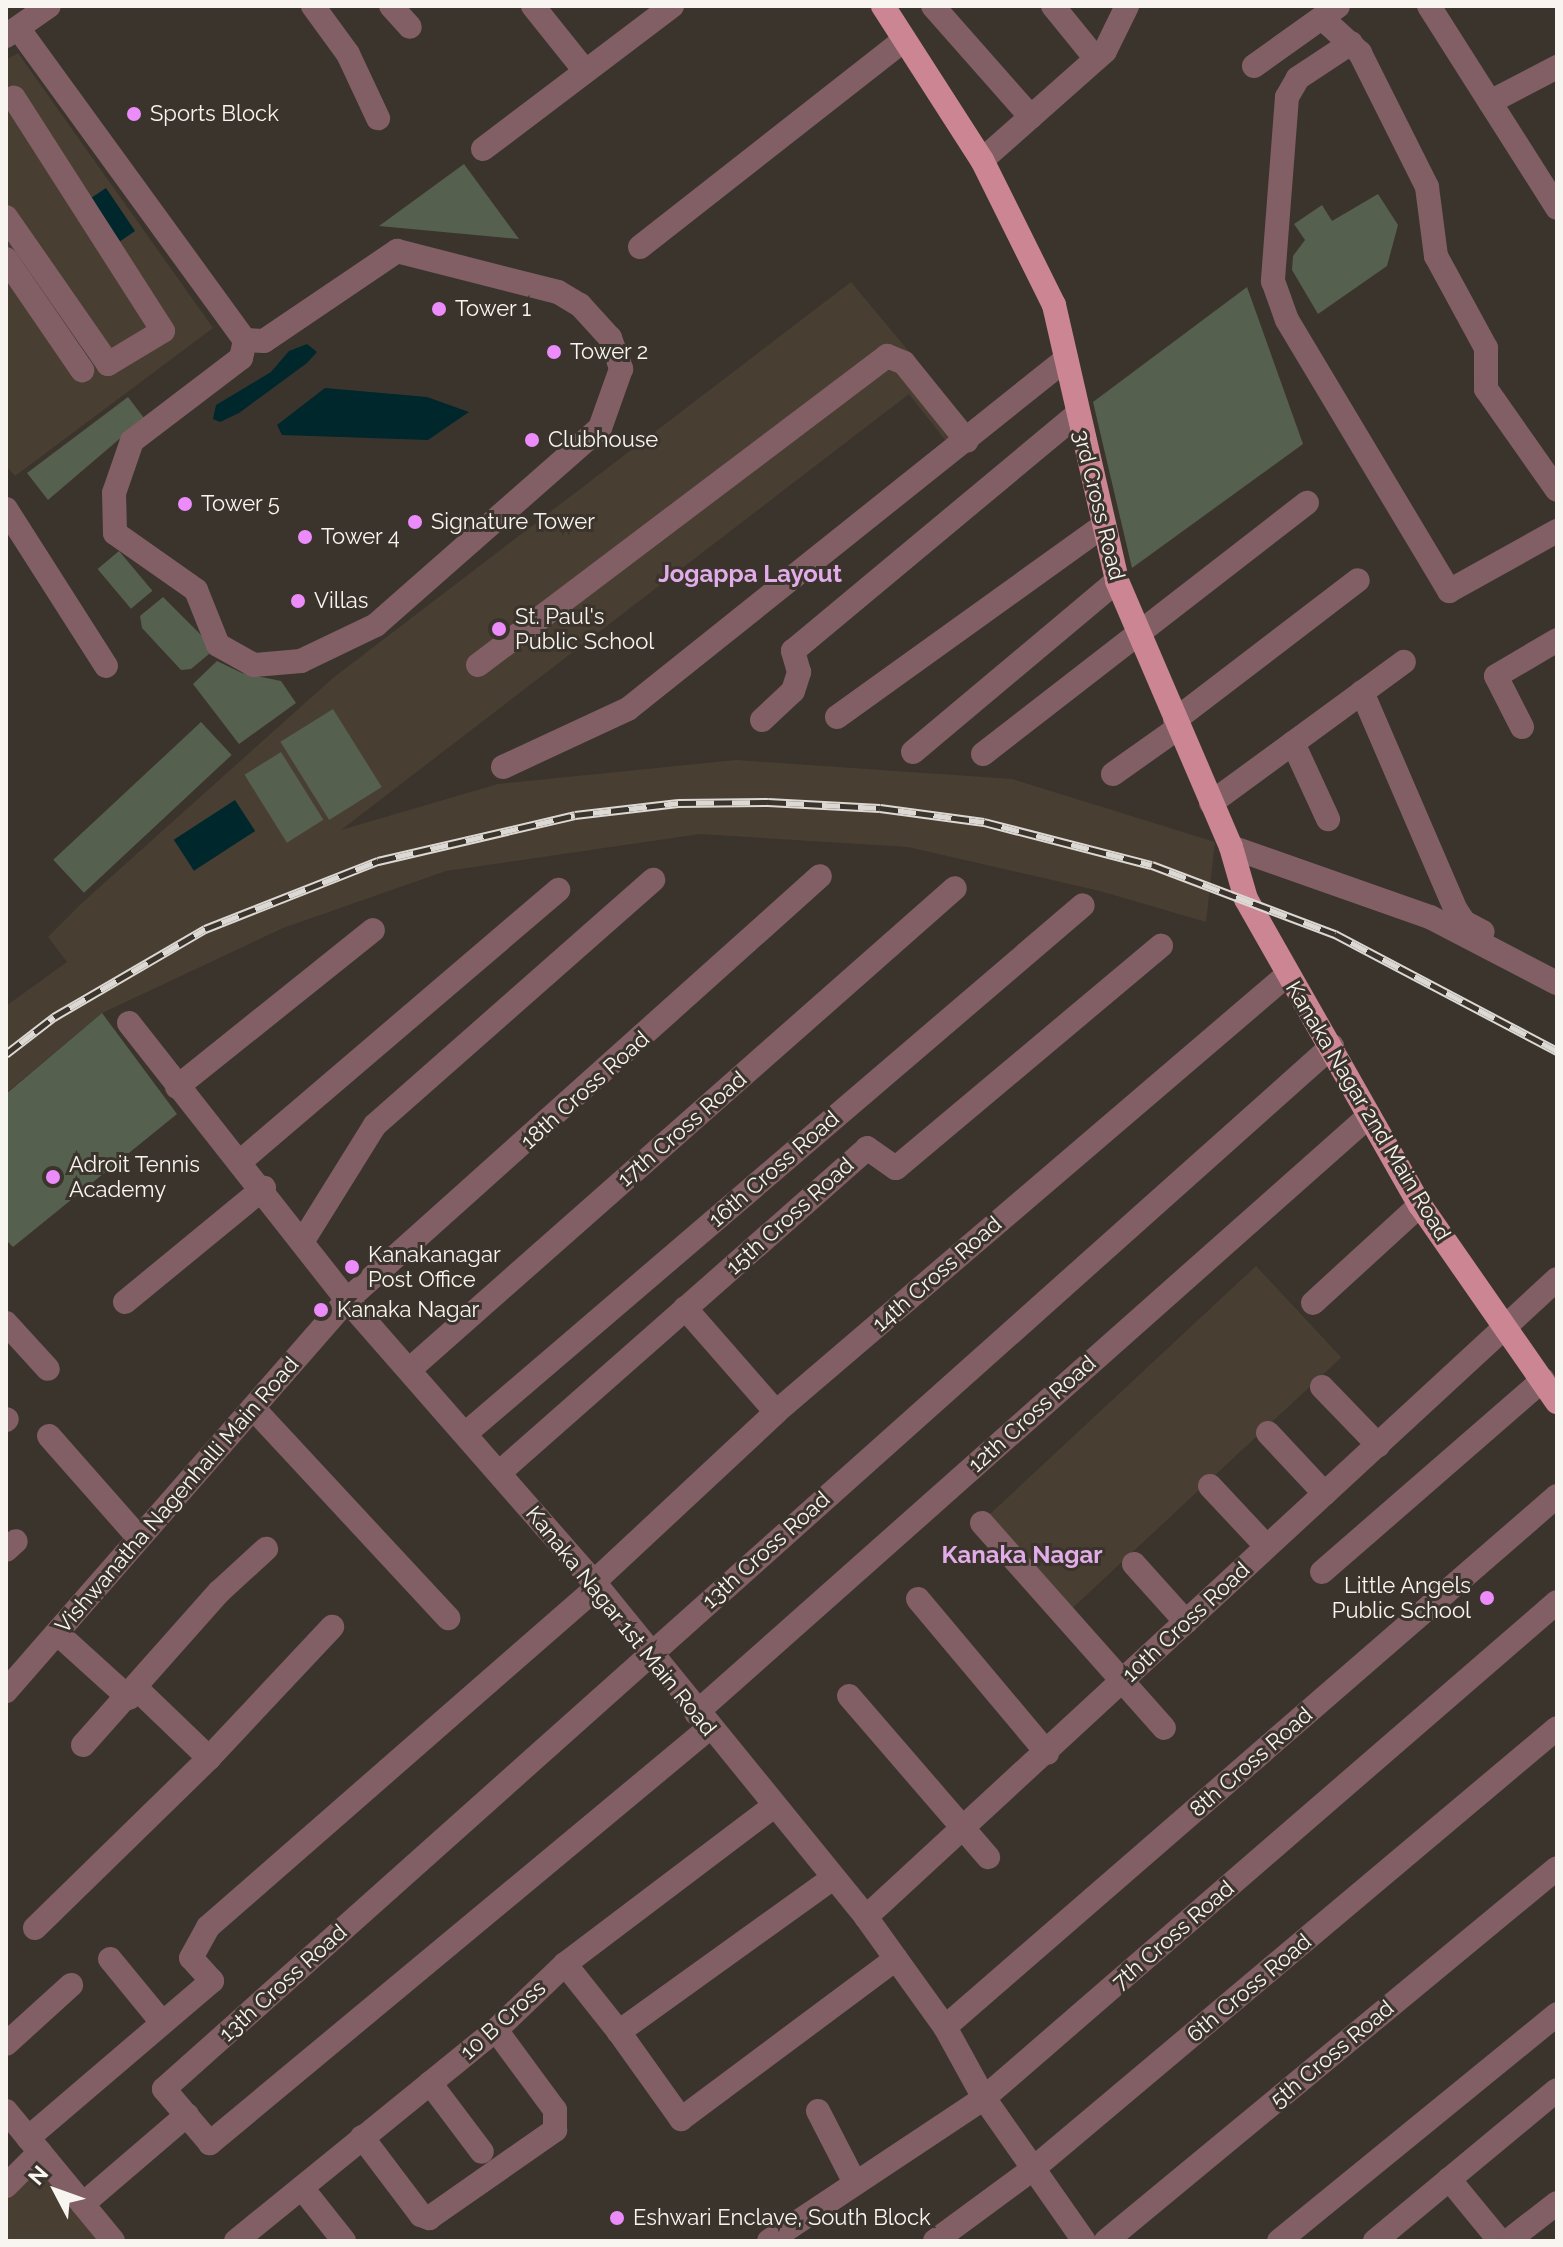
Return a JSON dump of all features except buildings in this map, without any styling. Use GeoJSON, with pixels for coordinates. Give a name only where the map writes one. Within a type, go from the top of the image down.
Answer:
{"type":"FeatureCollection","features":[{"type":"Feature","properties":{"kind":"main road","name":"3rd Cross Road"},"geometry":{"type":"LineString","coordinates":[[883,6],[982,160],[1054,305],[1076,415],[1117,581],[1137,634],[1231,847]]}},
{"type":"Feature","properties":{"kind":"main road","name":"Kanaka Nagar 2nd Main Road"},"geometry":{"type":"LineString","coordinates":[[1231,847],[1246,899],[1420,1205],[1557,1402]]}},
{"type":"Feature","properties":{"kind":"street"},"geometry":{"type":"LineString","coordinates":[[49,6],[12,32],[245,340],[241,358],[132,441],[114,507],[115,533],[196,590],[218,645],[254,665],[301,661],[376,625],[600,428],[621,369],[610,338],[580,305],[558,292],[397,251],[264,341],[245,340]]}},
{"type":"Feature","properties":{"kind":"street"},"geometry":{"type":"LineString","coordinates":[[313,6],[348,54],[378,118]]}},
{"type":"Feature","properties":{"kind":"street"},"geometry":{"type":"LineString","coordinates":[[391,6],[410,27]]}},
{"type":"Feature","properties":{"kind":"street"},"geometry":{"type":"LineString","coordinates":[[533,6],[585,71]]}},
{"type":"Feature","properties":{"kind":"street"},"geometry":{"type":"LineString","coordinates":[[483,149],[672,6]]}},
{"type":"Feature","properties":{"kind":"street"},"geometry":{"type":"LineString","coordinates":[[933,6],[1031,117]]}},
{"type":"Feature","properties":{"kind":"street"},"geometry":{"type":"LineString","coordinates":[[1053,6],[1096,59]]}},
{"type":"Feature","properties":{"kind":"street"},"geometry":{"type":"LineString","coordinates":[[982,160],[1096,59],[1127,6]]}},
{"type":"Feature","properties":{"kind":"street"},"geometry":{"type":"LineString","coordinates":[[1429,6],[1557,208]]}},
{"type":"Feature","properties":{"kind":"street"},"geometry":{"type":"LineString","coordinates":[[1254,66],[1330,12],[1351,43],[1427,187],[1436,256],[1486,348],[1486,389],[1557,490]]}},
{"type":"Feature","properties":{"kind":"street"},"geometry":{"type":"LineString","coordinates":[[1299,34],[1327,59]]}},
{"type":"Feature","properties":{"kind":"street"},"geometry":{"type":"LineString","coordinates":[[640,247],[904,40]]}},
{"type":"Feature","properties":{"kind":"street"},"geometry":{"type":"LineString","coordinates":[[1351,43],[1298,78],[1285,107],[1273,281],[1287,320],[1449,591],[1557,531]]}},
{"type":"Feature","properties":{"kind":"street"},"geometry":{"type":"LineString","coordinates":[[1490,102],[1557,67]]}},
{"type":"Feature","properties":{"kind":"street"},"geometry":{"type":"LineString","coordinates":[[6,217],[108,364],[163,331],[14,98]]}},
{"type":"Feature","properties":{"kind":"street"},"geometry":{"type":"LineString","coordinates":[[6,259],[82,370]]}},
{"type":"Feature","properties":{"kind":"street"},"geometry":{"type":"LineString","coordinates":[[478,665],[887,356],[904,363],[967,441]]}},
{"type":"Feature","properties":{"kind":"street"},"geometry":{"type":"LineString","coordinates":[[503,767],[628,709],[1066,359]]}},
{"type":"Feature","properties":{"kind":"street"},"geometry":{"type":"LineString","coordinates":[[762,720],[793,691],[799,672],[793,651],[1076,415]]}},
{"type":"Feature","properties":{"kind":"street"},"geometry":{"type":"LineString","coordinates":[[983,754],[1307,503]]}},
{"type":"Feature","properties":{"kind":"street"},"geometry":{"type":"LineString","coordinates":[[6,509],[106,666]]}},
{"type":"Feature","properties":{"kind":"street"},"geometry":{"type":"LineString","coordinates":[[837,717],[1103,526]]}},
{"type":"Feature","properties":{"kind":"street"},"geometry":{"type":"LineString","coordinates":[[1113,774],[1358,580]]}},
{"type":"Feature","properties":{"kind":"street"},"geometry":{"type":"LineString","coordinates":[[913,752],[1117,581]]}},
{"type":"Feature","properties":{"kind":"street"},"geometry":{"type":"LineString","coordinates":[[1522,727],[1496,676],[1557,640]]}},
{"type":"Feature","properties":{"kind":"street"},"geometry":{"type":"LineString","coordinates":[[1211,803],[1404,662]]}},
{"type":"Feature","properties":{"kind":"street"},"geometry":{"type":"LineString","coordinates":[[1362,692],[1456,910],[1470,927],[1503,943],[1514,961]]}},
{"type":"Feature","properties":{"kind":"street"},"geometry":{"type":"LineString","coordinates":[[1293,743],[1328,819]]}},
{"type":"Feature","properties":{"kind":"street"},"geometry":{"type":"LineString","coordinates":[[1231,847],[1430,917],[1557,983]]}},
{"type":"Feature","properties":{"kind":"street","name":"18th Cross Road"},"geometry":{"type":"LineString","coordinates":[[347,1300],[820,876]]}},
{"type":"Feature","properties":{"kind":"street"},"geometry":{"type":"LineString","coordinates":[[304,1239],[375,1125],[653,880]]}},
{"type":"Feature","properties":{"kind":"street","name":"17th Cross Road"},"geometry":{"type":"LineString","coordinates":[[409,1370],[955,888]]}},
{"type":"Feature","properties":{"kind":"street"},"geometry":{"type":"LineString","coordinates":[[242,1160],[558,890]]}},
{"type":"Feature","properties":{"kind":"street","name":"16th Cross Road"},"geometry":{"type":"LineString","coordinates":[[465,1434],[1083,905]]}},
{"type":"Feature","properties":{"kind":"street"},"geometry":{"type":"LineString","coordinates":[[177,1087],[373,930]]}},
{"type":"Feature","properties":{"kind":"street","name":"15th Cross Road"},"geometry":{"type":"LineString","coordinates":[[499,1473],[867,1148],[896,1168],[1161,946]]}},
{"type":"Feature","properties":{"kind":"street","name":"14th Cross Road"},"geometry":{"type":"LineString","coordinates":[[161,2021],[212,1981],[191,1958],[208,1927],[595,1585],[776,1412],[1287,975]]}},
{"type":"Feature","properties":{"kind":"street","name":"Kanaka Nagar 1st Main Road"},"geometry":{"type":"LineString","coordinates":[[129,1023],[177,1087],[242,1160],[347,1300],[595,1585],[702,1721],[866,1917],[945,2027],[984,2098],[1084,2241]]}},
{"type":"Feature","properties":{"kind":"street","name":"13th Cross Road"},"geometry":{"type":"LineString","coordinates":[[187,2115],[164,2089],[1332,1046]]}},
{"type":"Feature","properties":{"kind":"street","name":"12th Cross Road"},"geometry":{"type":"LineString","coordinates":[[187,2115],[210,2143],[702,1721],[1369,1116]]}},
{"type":"Feature","properties":{"kind":"street"},"geometry":{"type":"LineString","coordinates":[[125,1302],[264,1188]]}},
{"type":"Feature","properties":{"kind":"street"},"geometry":{"type":"LineString","coordinates":[[1313,1303],[1420,1205]]}},
{"type":"Feature","properties":{"kind":"street","name":"10th Cross Road"},"geometry":{"type":"LineString","coordinates":[[866,1917],[1557,1279]]}},
{"type":"Feature","properties":{"kind":"street","name":"Vishwanatha Nagenhalli Main Road"},"geometry":{"type":"LineString","coordinates":[[6,1691],[347,1300]]}},
{"type":"Feature","properties":{"kind":"street"},"geometry":{"type":"LineString","coordinates":[[685,1308],[776,1412]]}},
{"type":"Feature","properties":{"kind":"street"},"geometry":{"type":"LineString","coordinates":[[6,1323],[48,1369]]}},
{"type":"Feature","properties":{"kind":"street"},"geometry":{"type":"LineString","coordinates":[[1322,1572],[1543,1380]]}},
{"type":"Feature","properties":{"kind":"street"},"geometry":{"type":"LineString","coordinates":[[1322,1387],[1378,1445]]}},
{"type":"Feature","properties":{"kind":"street"},"geometry":{"type":"LineString","coordinates":[[253,1408],[448,1618]]}},
{"type":"Feature","properties":{"kind":"street"},"geometry":{"type":"LineString","coordinates":[[1268,1433],[1325,1494]]}},
{"type":"Feature","properties":{"kind":"street"},"geometry":{"type":"LineString","coordinates":[[49,1436],[139,1538]]}},
{"type":"Feature","properties":{"kind":"street"},"geometry":{"type":"LineString","coordinates":[[1210,1486],[1267,1547]]}},
{"type":"Feature","properties":{"kind":"street","name":"8th Cross Road"},"geometry":{"type":"LineString","coordinates":[[945,2027],[1557,1496]]}},
{"type":"Feature","properties":{"kind":"street"},"geometry":{"type":"LineString","coordinates":[[982,1523],[1164,1728]]}},
{"type":"Feature","properties":{"kind":"street"},"geometry":{"type":"LineString","coordinates":[[83,1745],[133,1693],[219,1592],[266,1549]]}},
{"type":"Feature","properties":{"kind":"street"},"geometry":{"type":"LineString","coordinates":[[1134,1564],[1186,1622]]}},
{"type":"Feature","properties":{"kind":"street"},"geometry":{"type":"LineString","coordinates":[[918,1599],[1047,1753]]}},
{"type":"Feature","properties":{"kind":"street","name":"7th Cross Road"},"geometry":{"type":"LineString","coordinates":[[769,2241],[854,2181],[984,2098],[1557,1602]]}},
{"type":"Feature","properties":{"kind":"street"},"geometry":{"type":"LineString","coordinates":[[35,1928],[209,1758],[332,1627]]}},
{"type":"Feature","properties":{"kind":"street"},"geometry":{"type":"LineString","coordinates":[[57,1633],[209,1758]]}},
{"type":"Feature","properties":{"kind":"street"},"geometry":{"type":"LineString","coordinates":[[849,1696],[988,1857]]}},
{"type":"Feature","properties":{"kind":"street","name":"6th Cross Road"},"geometry":{"type":"LineString","coordinates":[[935,2241],[964,2232],[1034,2168],[1557,1728]]}},
{"type":"Feature","properties":{"kind":"street","name":"10 B Cross"},"geometry":{"type":"LineString","coordinates":[[236,2241],[496,2030],[565,1964],[775,1805]]}},
{"type":"Feature","properties":{"kind":"street","name":"5th Cross Road"},"geometry":{"type":"LineString","coordinates":[[1106,2241],[1557,1868]]}},
{"type":"Feature","properties":{"kind":"street"},"geometry":{"type":"LineString","coordinates":[[619,2032],[833,1878]]}},
{"type":"Feature","properties":{"kind":"street"},"geometry":{"type":"LineString","coordinates":[[6,2186],[34,2145],[161,2021],[110,1959]]}},
{"type":"Feature","properties":{"kind":"street"},"geometry":{"type":"LineString","coordinates":[[565,1964],[619,2032],[681,2119],[896,1959]]}},
{"type":"Feature","properties":{"kind":"street"},"geometry":{"type":"LineString","coordinates":[[6,2044],[71,1985]]}},
{"type":"Feature","properties":{"kind":"street"},"geometry":{"type":"LineString","coordinates":[[1279,2241],[1557,2014]]}},
{"type":"Feature","properties":{"kind":"street"},"geometry":{"type":"LineString","coordinates":[[362,2137],[421,2215],[429,2218],[555,2130],[555,2110],[496,2030]]}},
{"type":"Feature","properties":{"kind":"street"},"geometry":{"type":"LineString","coordinates":[[430,2083],[482,2152]]}},
{"type":"Feature","properties":{"kind":"street"},"geometry":{"type":"LineString","coordinates":[[1375,2241],[1557,2090]]}},
{"type":"Feature","properties":{"kind":"street"},"geometry":{"type":"LineString","coordinates":[[6,2111],[113,2241]]}},
{"type":"Feature","properties":{"kind":"street"},"geometry":{"type":"LineString","coordinates":[[818,2111],[854,2181]]}},
{"type":"Feature","properties":{"kind":"street"},"geometry":{"type":"LineString","coordinates":[[83,2204],[187,2115]]}},
{"type":"Feature","properties":{"kind":"street"},"geometry":{"type":"LineString","coordinates":[[1449,2179],[1500,2241]]}},
{"type":"Feature","properties":{"kind":"street"},"geometry":{"type":"LineString","coordinates":[[302,2188],[344,2241]]}},
{"type":"Feature","properties":{"kind":"street"},"geometry":{"type":"LineString","coordinates":[[1508,2241],[1557,2203]]}},
{"type":"Feature","properties":{"kind":"shaded area"},"geometry":{"type":"Polygon","coordinates":[[[18,53],[213,328],[15,476],[6,466],[6,60],[18,53]]]}},
{"type":"Feature","properties":{"kind":"shaded area"},"geometry":{"type":"Polygon","coordinates":[[[851,282],[971,426],[949,445],[909,394],[341,830],[498,784],[736,760],[1012,779],[1215,842],[1206,922],[1100,891],[908,847],[700,834],[446,871],[283,928],[102,1013],[6,1093],[6,1006],[67,962],[48,937],[82,903],[333,678],[851,282]]]}},
{"type":"Feature","properties":{"kind":"shaded area"},"geometry":{"type":"Polygon","coordinates":[[[1256,1266],[1341,1357],[1073,1608],[988,1516],[1256,1266]]]}},
{"type":"Feature","properties":{"kind":"shaded area"},"geometry":{"type":"Polygon","coordinates":[[[39,2162],[103,2241],[6,2241],[6,2191],[39,2162]]]}},
{"type":"Feature","properties":{"kind":"green space"},"geometry":{"type":"Polygon","coordinates":[[[464,164],[519,239],[379,226],[464,164]]]}},
{"type":"Feature","properties":{"kind":"green space"},"geometry":{"type":"Polygon","coordinates":[[[1378,194],[1398,225],[1387,266],[1318,314],[1292,270],[1293,256],[1305,240],[1294,224],[1322,205],[1332,221],[1378,194]]]}},
{"type":"Feature","properties":{"kind":"green space"},"geometry":{"type":"Polygon","coordinates":[[[1247,287],[1303,444],[1132,568],[1093,402],[1247,287]]]}},
{"type":"Feature","properties":{"kind":"green space"},"geometry":{"type":"Polygon","coordinates":[[[128,397],[144,418],[48,500],[27,473],[128,397]]]}},
{"type":"Feature","properties":{"kind":"green space"},"geometry":{"type":"Polygon","coordinates":[[[119,551],[152,591],[131,609],[98,569],[119,551]]]}},
{"type":"Feature","properties":{"kind":"green space"},"geometry":{"type":"Polygon","coordinates":[[[163,597],[206,640],[209,654],[191,669],[181,670],[142,628],[140,616],[163,597]]]}},
{"type":"Feature","properties":{"kind":"green space"},"geometry":{"type":"Polygon","coordinates":[[[217,661],[242,673],[281,681],[296,703],[239,744],[193,684],[217,661]]]}},
{"type":"Feature","properties":{"kind":"green space"},"geometry":{"type":"Polygon","coordinates":[[[333,709],[382,787],[329,820],[280,742],[333,709]]]}},
{"type":"Feature","properties":{"kind":"green space"},"geometry":{"type":"Polygon","coordinates":[[[201,722],[232,755],[84,893],[53,860],[201,722]]]}},
{"type":"Feature","properties":{"kind":"green space"},"geometry":{"type":"Polygon","coordinates":[[[281,752],[323,820],[287,843],[245,775],[281,752]]]}},
{"type":"Feature","properties":{"kind":"green space","name":"Adroit Tennis Academy"},"geometry":{"type":"Polygon","coordinates":[[[102,1013],[177,1114],[13,1247],[6,1240],[6,1094],[102,1013]]]}},
{"type":"Feature","properties":{"kind":"water"},"geometry":{"type":"Polygon","coordinates":[[[106,188],[135,231],[120,241],[91,198],[106,188]]]}},
{"type":"Feature","properties":{"kind":"water"},"geometry":{"type":"Polygon","coordinates":[[[307,344],[317,352],[307,363],[239,413],[220,422],[213,419],[216,405],[271,372],[289,351],[307,344]]]}},
{"type":"Feature","properties":{"kind":"water"},"geometry":{"type":"Polygon","coordinates":[[[325,388],[427,397],[469,412],[428,440],[282,435],[277,425],[325,388]]]}},
{"type":"Feature","properties":{"kind":"water"},"geometry":{"type":"Polygon","coordinates":[[[235,800],[255,831],[194,871],[174,840],[235,800]]]}},
{"type":"Feature","properties":{"kind":"railway"},"geometry":{"type":"LineString","coordinates":[[6,1054],[54,1017],[205,929],[378,861],[575,815],[678,803],[768,802],[880,808],[984,822],[1152,865],[1335,934],[1557,1051]]}},
{"type":"Feature","properties":{"kind":"place","name":"Sports Block"},"geometry":{"type":"Point","coordinates":[134,114]}},
{"type":"Feature","properties":{"kind":"place","name":"Tower 1"},"geometry":{"type":"Point","coordinates":[439,309]}},
{"type":"Feature","properties":{"kind":"place","name":"Tower 2"},"geometry":{"type":"Point","coordinates":[554,352]}},
{"type":"Feature","properties":{"kind":"place","name":"Clubhouse"},"geometry":{"type":"Point","coordinates":[532,440]}},
{"type":"Feature","properties":{"kind":"place","name":"Tower 5"},"geometry":{"type":"Point","coordinates":[185,504]}},
{"type":"Feature","properties":{"kind":"place","name":"Signature Tower"},"geometry":{"type":"Point","coordinates":[415,522]}},
{"type":"Feature","properties":{"kind":"place","name":"Tower 4"},"geometry":{"type":"Point","coordinates":[305,537]}},
{"type":"Feature","properties":{"kind":"place","name":"Villas"},"geometry":{"type":"Point","coordinates":[298,601]}},
{"type":"Feature","properties":{"kind":"place","name":"St. Paul's Public School"},"geometry":{"type":"Point","coordinates":[499,629]}},
{"type":"Feature","properties":{"kind":"place","name":"Adroit Tennis Academy"},"geometry":{"type":"Point","coordinates":[53,1177]}},
{"type":"Feature","properties":{"kind":"place","name":"Kanakanagar Post Office"},"geometry":{"type":"Point","coordinates":[352,1267]}},
{"type":"Feature","properties":{"kind":"place","name":"Kanaka Nagar"},"geometry":{"type":"Point","coordinates":[321,1310]}},
{"type":"Feature","properties":{"kind":"place","name":"Little Angels Public School"},"geometry":{"type":"Point","coordinates":[1487,1598]}},
{"type":"Feature","properties":{"kind":"place","name":"Eshwari Enclave, South Block"},"geometry":{"type":"Point","coordinates":[617,2218]}},
{"type":"Feature","properties":{"kind":"district","name":"Jogappa Layout"},"geometry":{"type":"Point","coordinates":[750,574]}},
{"type":"Feature","properties":{"kind":"district","name":"Kanaka Nagar"},"geometry":{"type":"Point","coordinates":[1022,1555]}}]}
